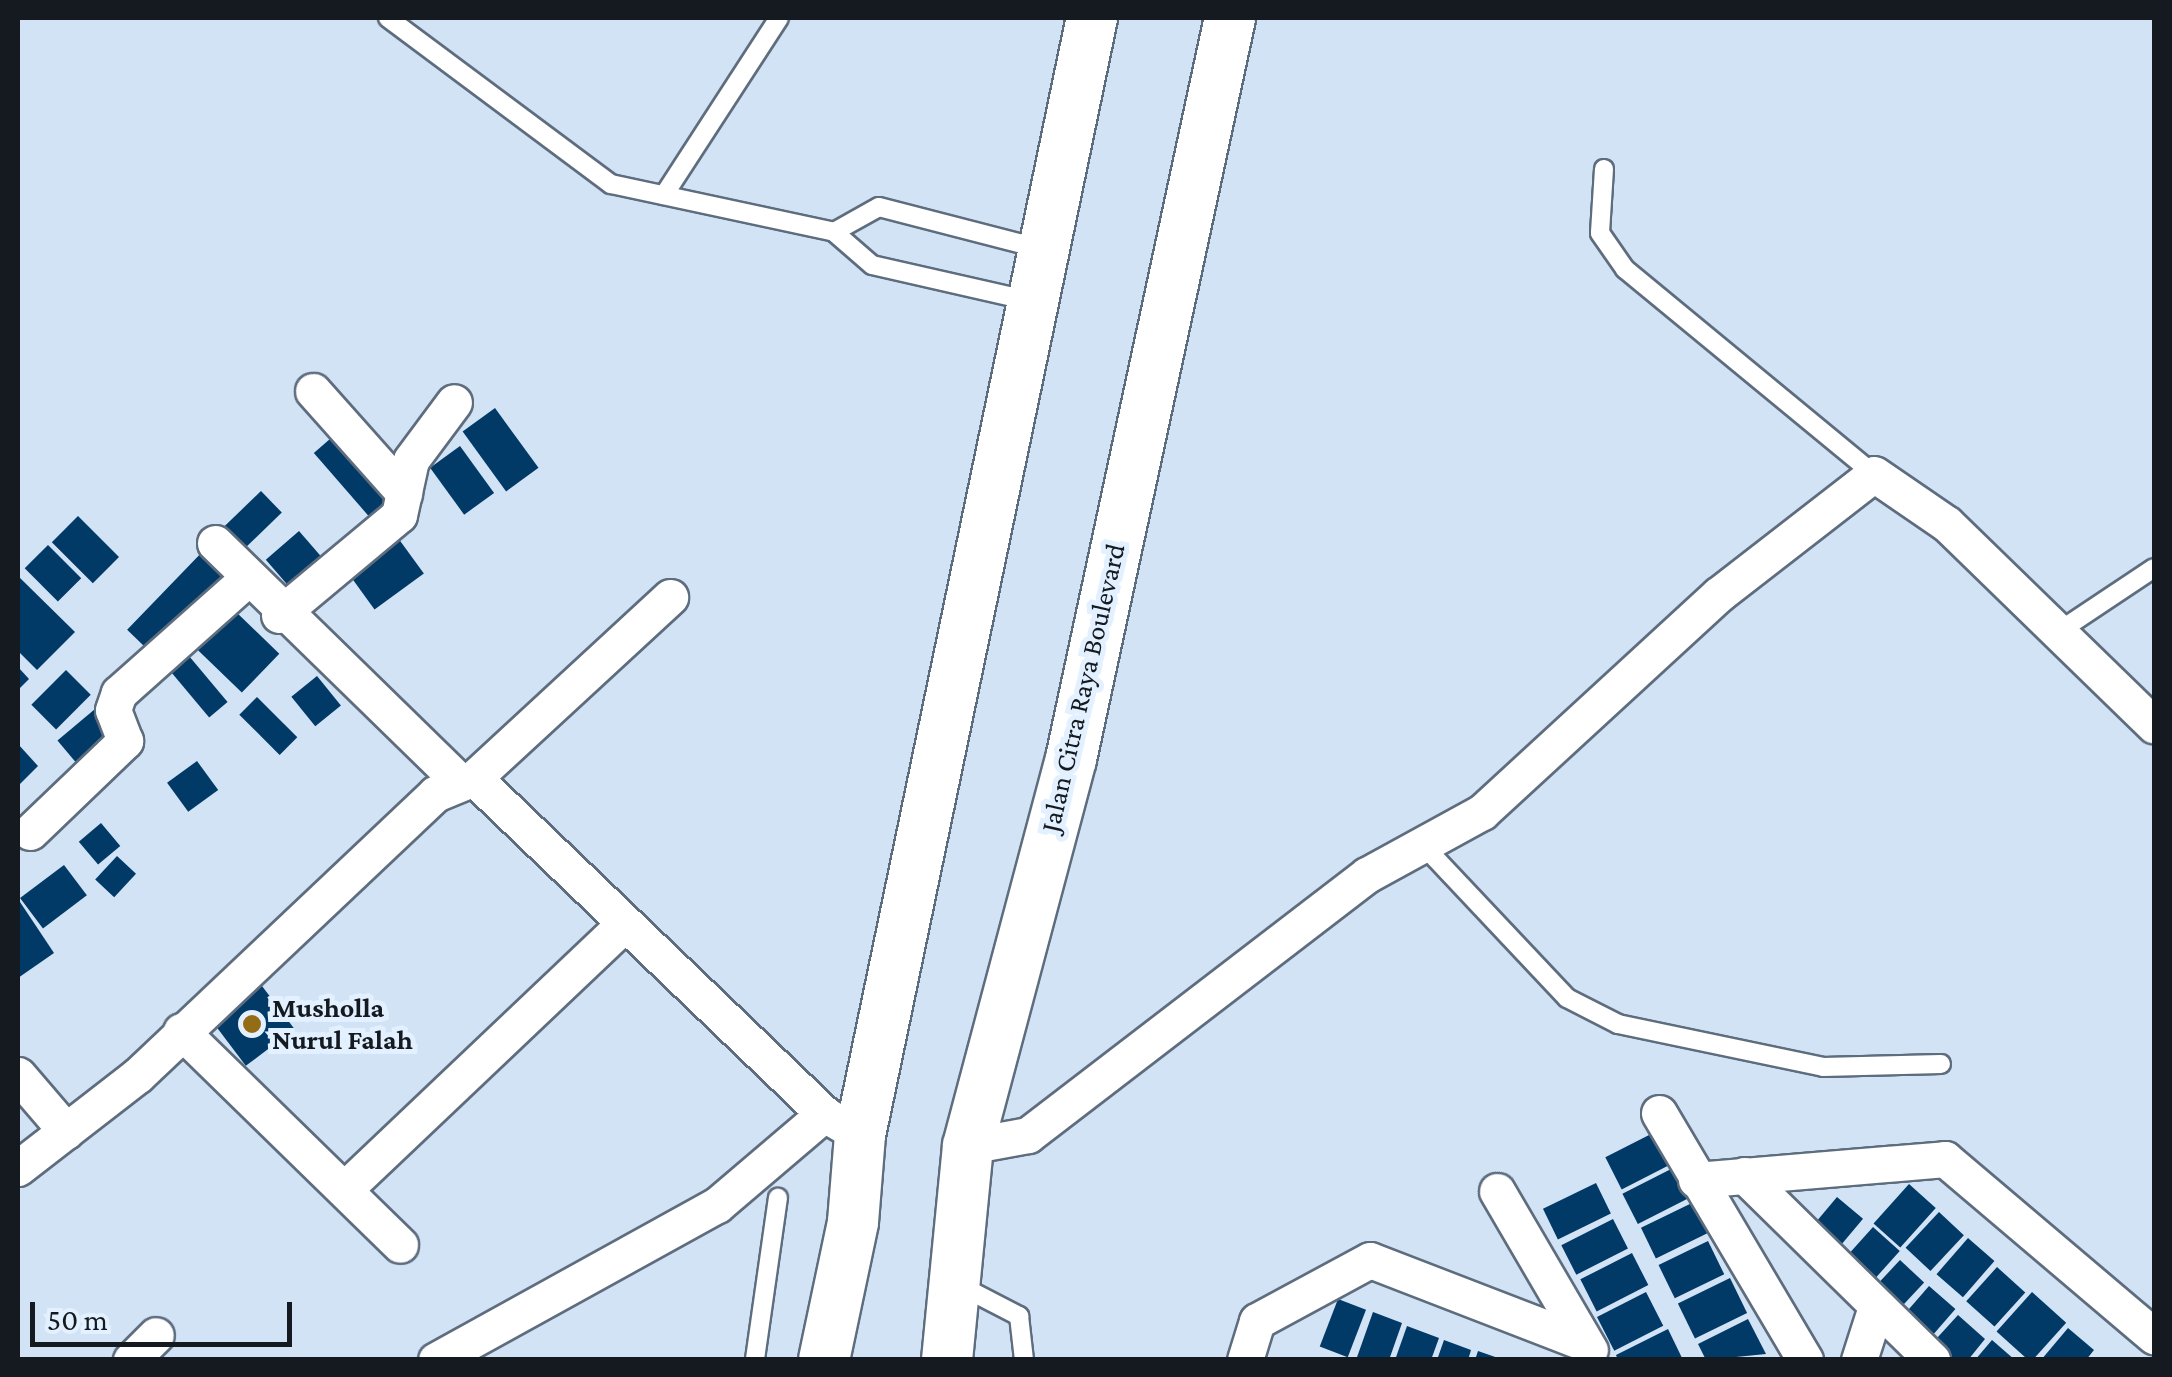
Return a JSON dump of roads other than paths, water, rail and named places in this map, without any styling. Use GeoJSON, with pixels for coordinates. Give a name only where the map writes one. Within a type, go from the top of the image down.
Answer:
{"type":"FeatureCollection","features":[{"type":"Feature","properties":{"kind":"main road"},"geometry":{"type":"LineString","coordinates":[[824,1360],[853,1222],[842,1124],[1032,302],[1092,18]]}},
{"type":"Feature","properties":{"kind":"main road","name":"Jalan Citra Raya Boulevard"},"geometry":{"type":"LineString","coordinates":[[947,1360],[968,1146],[1071,759],[1230,18]]}},
{"type":"Feature","properties":{"kind":"street"},"geometry":{"type":"LineString","coordinates":[[314,391],[404,494]]}},
{"type":"Feature","properties":{"kind":"street"},"geometry":{"type":"LineString","coordinates":[[279,614],[399,515],[417,447],[454,402]]}},
{"type":"Feature","properties":{"kind":"street"},"geometry":{"type":"LineString","coordinates":[[968,1146],[1028,1136],[1420,841],[1482,812],[1718,594],[1874,474],[1948,524],[2154,725]]}},
{"type":"Feature","properties":{"kind":"street"},"geometry":{"type":"LineString","coordinates":[[214,543],[279,614],[466,779],[842,1124],[717,1206],[436,1360]]}},
{"type":"Feature","properties":{"kind":"street"},"geometry":{"type":"LineString","coordinates":[[30,832],[126,741],[113,710],[119,693],[246,580]]}},
{"type":"Feature","properties":{"kind":"street"},"geometry":{"type":"LineString","coordinates":[[18,1168],[182,1031],[670,598]]}},
{"type":"Feature","properties":{"kind":"street"},"geometry":{"type":"LineString","coordinates":[[346,1188],[624,924]]}},
{"type":"Feature","properties":{"kind":"street"},"geometry":{"type":"LineString","coordinates":[[182,1031],[400,1245]]}},
{"type":"Feature","properties":{"kind":"street"},"geometry":{"type":"LineString","coordinates":[[18,1075],[66,1130]]}},
{"type":"Feature","properties":{"kind":"street"},"geometry":{"type":"LineString","coordinates":[[1658,1112],[1805,1360]]}},
{"type":"Feature","properties":{"kind":"street"},"geometry":{"type":"LineString","coordinates":[[1696,1180],[1945,1160],[2154,1336]]}},
{"type":"Feature","properties":{"kind":"street"},"geometry":{"type":"LineString","coordinates":[[1744,1174],[1876,1310],[1932,1360]]}},
{"type":"Feature","properties":{"kind":"street"},"geometry":{"type":"LineString","coordinates":[[1497,1190],[1591,1351]]}},
{"type":"Feature","properties":{"kind":"street"},"geometry":{"type":"LineString","coordinates":[[1245,1360],[1257,1322],[1370,1260],[1591,1351]]}},
{"type":"Feature","properties":{"kind":"street"},"geometry":{"type":"LineString","coordinates":[[1860,1360],[1876,1310]]}},
{"type":"Feature","properties":{"kind":"lane"},"geometry":{"type":"LineString","coordinates":[[388,18],[610,184],[834,232],[872,264],[1032,302]]}},
{"type":"Feature","properties":{"kind":"lane"},"geometry":{"type":"LineString","coordinates":[[664,195],[779,18]]}},
{"type":"Feature","properties":{"kind":"lane"},"geometry":{"type":"LineString","coordinates":[[1604,169],[1600,233],[1625,269],[1874,474]]}},
{"type":"Feature","properties":{"kind":"lane"},"geometry":{"type":"LineString","coordinates":[[834,232],[879,207],[1043,250]]}},
{"type":"Feature","properties":{"kind":"lane"},"geometry":{"type":"LineString","coordinates":[[2058,632],[2154,568]]}},
{"type":"Feature","properties":{"kind":"lane"},"geometry":{"type":"LineString","coordinates":[[1420,841],[1567,998],[1618,1024],[1823,1067],[1940,1064]]}},
{"type":"Feature","properties":{"kind":"lane"},"geometry":{"type":"LineString","coordinates":[[753,1359],[778,1198]]}},
{"type":"Feature","properties":{"kind":"lane"},"geometry":{"type":"LineString","coordinates":[[955,1284],[1020,1316],[1024,1360]]}},
{"type":"Feature","properties":{"kind":"place","name":"Musholla Nurul Falah"},"geometry":{"type":"Point","coordinates":[252,1024]}}]}
